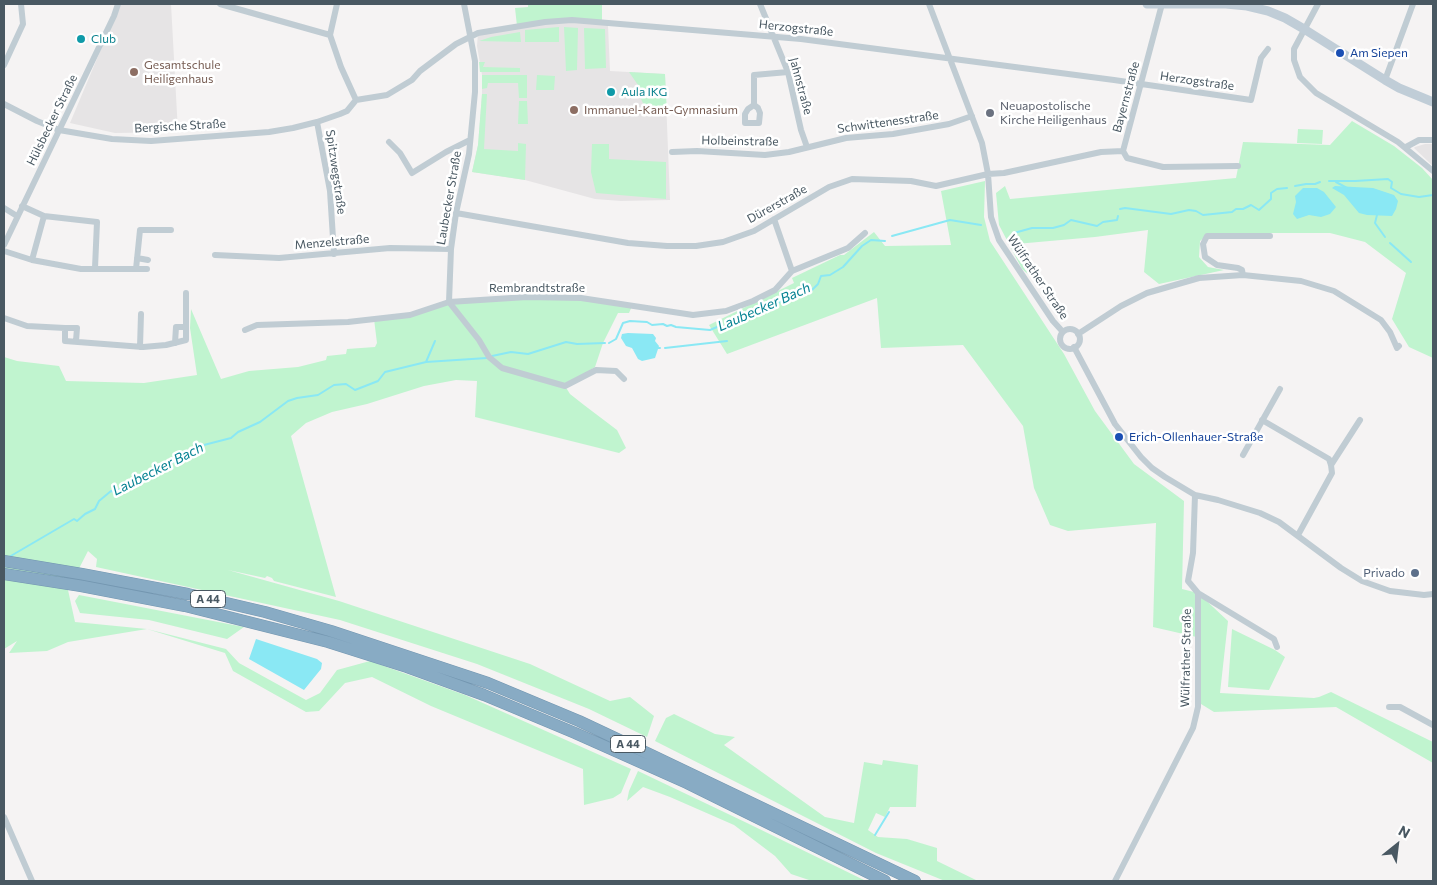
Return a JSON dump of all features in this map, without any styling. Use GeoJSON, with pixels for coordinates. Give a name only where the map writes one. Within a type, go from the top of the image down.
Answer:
{"type":"FeatureCollection","features":[{"type":"Feature","properties":{"kind":"highway","name":"A 44"},"geometry":{"type":"LineString","coordinates":[[4,561],[188,594],[264,612],[331,631],[488,683],[647,752],[915,881]]}},
{"type":"Feature","properties":{"kind":"highway","name":"A 44"},"geometry":{"type":"LineString","coordinates":[[4,574],[81,586],[185,606],[328,642],[407,667],[475,692],[575,733],[687,784],[885,881]]}},
{"type":"Feature","properties":{"kind":"street"},"geometry":{"type":"LineString","coordinates":[[4,65],[23,24],[21,4]]}},
{"type":"Feature","properties":{"kind":"street","name":"Hülsbecker Straße"},"geometry":{"type":"LineString","coordinates":[[4,245],[114,16],[118,4]]}},
{"type":"Feature","properties":{"kind":"street"},"geometry":{"type":"LineString","coordinates":[[220,4],[330,35]]}},
{"type":"Feature","properties":{"kind":"street"},"geometry":{"type":"LineString","coordinates":[[337,4],[330,35],[341,67],[356,100]]}},
{"type":"Feature","properties":{"kind":"street","name":"Laubecker Straße"},"geometry":{"type":"LineString","coordinates":[[449,302],[451,249],[456,213],[469,154],[475,73],[475,61],[464,4]]}},
{"type":"Feature","properties":{"kind":"street","name":"Jahnstraße"},"geometry":{"type":"LineString","coordinates":[[760,4],[788,72],[801,130],[807,147]]}},
{"type":"Feature","properties":{"kind":"street","name":"Wülfrather Straße"},"geometry":{"type":"LineString","coordinates":[[929,4],[986,157],[990,205],[999,240],[1053,321],[1063,332]]}},
{"type":"Feature","properties":{"kind":"street"},"geometry":{"type":"LineString","coordinates":[[1147,4],[1226,4],[1248,6],[1268,11],[1304,29],[1399,88],[1433,102]]}},
{"type":"Feature","properties":{"kind":"street","name":"Bayernstraße"},"geometry":{"type":"LineString","coordinates":[[988,174],[1004,173],[1101,152],[1123,151],[1162,4]]}},
{"type":"Feature","properties":{"kind":"street"},"geometry":{"type":"LineString","coordinates":[[1318,4],[1293,53],[1295,67],[1304,82],[1329,102],[1406,147],[1433,172]]}},
{"type":"Feature","properties":{"kind":"street"},"geometry":{"type":"LineString","coordinates":[[1385,80],[1413,4]]}},
{"type":"Feature","properties":{"kind":"street","name":"Herzogstraße"},"geometry":{"type":"LineString","coordinates":[[356,100],[387,95],[412,80],[420,71],[456,44],[470,37],[491,30],[572,20],[774,37],[1114,80],[1251,100],[1260,58],[1268,49]]}},
{"type":"Feature","properties":{"kind":"street"},"geometry":{"type":"LineString","coordinates":[[754,105],[754,75],[788,72]]}},
{"type":"Feature","properties":{"kind":"street","name":"Bergische Straße"},"geometry":{"type":"LineString","coordinates":[[4,104],[59,130],[112,139],[152,140],[269,132],[317,122],[347,110],[356,100]]}},
{"type":"Feature","properties":{"kind":"street","name":"Schwittenesstraße"},"geometry":{"type":"LineString","coordinates":[[807,147],[846,138],[893,134],[949,124],[972,116]]}},
{"type":"Feature","properties":{"kind":"street","name":"Spitzwegstraße"},"geometry":{"type":"LineString","coordinates":[[317,122],[330,191],[334,254]]}},
{"type":"Feature","properties":{"kind":"street"},"geometry":{"type":"LineString","coordinates":[[389,142],[400,153],[412,173],[470,140]]}},
{"type":"Feature","properties":{"kind":"street"},"geometry":{"type":"LineString","coordinates":[[1406,147],[1419,140],[1433,140]]}},
{"type":"Feature","properties":{"kind":"street","name":"Holbeinstraße"},"geometry":{"type":"LineString","coordinates":[[672,152],[697,151],[765,155],[790,152],[807,147]]}},
{"type":"Feature","properties":{"kind":"street"},"geometry":{"type":"LineString","coordinates":[[1123,151],[1127,158],[1163,167],[1238,166]]}},
{"type":"Feature","properties":{"kind":"street","name":"Dürerstraße"},"geometry":{"type":"LineString","coordinates":[[456,213],[628,243],[696,246],[723,242],[754,231],[829,188],[852,179],[911,181],[936,186],[988,174]]}},
{"type":"Feature","properties":{"kind":"street"},"geometry":{"type":"LineString","coordinates":[[22,206],[44,216],[97,222],[96,268]]}},
{"type":"Feature","properties":{"kind":"street"},"geometry":{"type":"LineString","coordinates":[[4,208],[17,216]]}},
{"type":"Feature","properties":{"kind":"street"},"geometry":{"type":"LineString","coordinates":[[32,260],[44,216]]}},
{"type":"Feature","properties":{"kind":"street"},"geometry":{"type":"LineString","coordinates":[[774,219],[792,271],[848,248],[865,233]]}},
{"type":"Feature","properties":{"kind":"street"},"geometry":{"type":"LineString","coordinates":[[136,269],[140,230],[171,230]]}},
{"type":"Feature","properties":{"kind":"street"},"geometry":{"type":"LineString","coordinates":[[1243,275],[1242,270],[1238,268],[1216,265],[1205,257],[1203,244],[1207,236],[1270,236]]}},
{"type":"Feature","properties":{"kind":"street","name":"Menzelstraße"},"geometry":{"type":"LineString","coordinates":[[215,254],[279,258],[390,248],[451,249]]}},
{"type":"Feature","properties":{"kind":"street"},"geometry":{"type":"LineString","coordinates":[[4,251],[32,260],[80,269],[147,269]]}},
{"type":"Feature","properties":{"kind":"street"},"geometry":{"type":"LineString","coordinates":[[137,258],[148,260]]}},
{"type":"Feature","properties":{"kind":"street","name":"Rembrandtstraße"},"geometry":{"type":"LineString","coordinates":[[245,330],[257,325],[348,322],[410,315],[449,302],[527,296],[581,298],[693,315],[726,311],[753,301],[775,290],[792,271]]}},
{"type":"Feature","properties":{"kind":"street"},"geometry":{"type":"LineString","coordinates":[[1078,334],[1120,306],[1147,292],[1199,278],[1243,275],[1301,281],[1334,291],[1381,320],[1390,332],[1397,348],[1399,346]]}},
{"type":"Feature","properties":{"kind":"street"},"geometry":{"type":"LineString","coordinates":[[65,328],[65,340],[140,347],[166,345],[186,340],[186,294]]}},
{"type":"Feature","properties":{"kind":"street"},"geometry":{"type":"LineString","coordinates":[[449,302],[489,357],[502,368],[565,386],[596,370],[616,371],[624,379]]}},
{"type":"Feature","properties":{"kind":"street"},"geometry":{"type":"LineString","coordinates":[[140,347],[141,314]]}},
{"type":"Feature","properties":{"kind":"street"},"geometry":{"type":"LineString","coordinates":[[4,318],[27,326],[77,328],[76,341]]}},
{"type":"Feature","properties":{"kind":"street"},"geometry":{"type":"LineString","coordinates":[[175,343],[176,327],[186,327]]}},
{"type":"Feature","properties":{"kind":"street"},"geometry":{"type":"LineString","coordinates":[[1071,329],[1078,334],[1079,341],[1074,347],[1066,348],[1062,345],[1060,341],[1063,332],[1071,329]]}},
{"type":"Feature","properties":{"kind":"street"},"geometry":{"type":"LineString","coordinates":[[1074,347],[1115,424],[1141,457],[1165,477],[1195,495],[1260,513],[1279,522],[1341,568],[1369,584],[1390,591],[1424,595],[1433,594]]}},
{"type":"Feature","properties":{"kind":"street"},"geometry":{"type":"LineString","coordinates":[[1243,455],[1280,389]]}},
{"type":"Feature","properties":{"kind":"street"},"geometry":{"type":"LineString","coordinates":[[1262,420],[1328,459],[1331,465],[1332,473],[1298,535]]}},
{"type":"Feature","properties":{"kind":"street"},"geometry":{"type":"LineString","coordinates":[[1331,465],[1360,420]]}},
{"type":"Feature","properties":{"kind":"street","name":"Wülfrather Straße"},"geometry":{"type":"LineString","coordinates":[[1114,881],[1192,728],[1198,707],[1198,593],[1188,581],[1193,553],[1195,495]]}},
{"type":"Feature","properties":{"kind":"street"},"geometry":{"type":"LineString","coordinates":[[1198,593],[1274,639],[1277,647]]}},
{"type":"Feature","properties":{"kind":"street"},"geometry":{"type":"LineString","coordinates":[[1389,707],[1400,707],[1433,725]]}},
{"type":"Feature","properties":{"kind":"street"},"geometry":{"type":"LineString","coordinates":[[4,818],[32,881]]}},
{"type":"Feature","properties":{"kind":"shaded area","name":"Gesamtschule Heiligenhaus"},"geometry":{"type":"Polygon","coordinates":[[[120,4],[171,4],[178,132],[115,133],[70,123],[120,4]]]}},
{"type":"Feature","properties":{"kind":"shaded area","name":"Immanuel-Kant-Gymnasium"},"geometry":{"type":"Polygon","coordinates":[[[545,22],[602,22],[608,26],[610,71],[665,74],[670,200],[621,201],[595,199],[525,180],[472,172],[478,145],[482,94],[482,75],[477,46],[478,33],[545,22]]]}},
{"type":"Feature","properties":{"kind":"shaded area"},"geometry":{"type":"Polygon","coordinates":[[[1425,144],[1433,144],[1433,166],[1414,148],[1425,144]]]}},
{"type":"Feature","properties":{"kind":"green space"},"geometry":{"type":"Polygon","coordinates":[[[528,4],[602,4],[602,22],[572,20],[517,26],[515,8],[528,7],[528,4]]]}},
{"type":"Feature","properties":{"kind":"green space"},"geometry":{"type":"Polygon","coordinates":[[[559,27],[559,42],[525,42],[525,30],[559,27]]]}},
{"type":"Feature","properties":{"kind":"green space"},"geometry":{"type":"Polygon","coordinates":[[[564,27],[578,28],[577,70],[566,71],[564,27]]]}},
{"type":"Feature","properties":{"kind":"green space"},"geometry":{"type":"Polygon","coordinates":[[[584,28],[605,29],[606,68],[585,69],[584,28]]]}},
{"type":"Feature","properties":{"kind":"green space"},"geometry":{"type":"Polygon","coordinates":[[[520,32],[521,42],[479,41],[491,37],[520,32]]]}},
{"type":"Feature","properties":{"kind":"green space"},"geometry":{"type":"Polygon","coordinates":[[[479,62],[485,62],[483,67],[520,68],[520,72],[480,72],[479,62]]]}},
{"type":"Feature","properties":{"kind":"green space"},"geometry":{"type":"Polygon","coordinates":[[[629,72],[665,74],[667,114],[652,110],[644,105],[638,85],[629,72]]]}},
{"type":"Feature","properties":{"kind":"green space"},"geometry":{"type":"Polygon","coordinates":[[[482,75],[527,75],[527,98],[519,98],[518,83],[488,83],[487,88],[482,89],[482,75]]]}},
{"type":"Feature","properties":{"kind":"green space"},"geometry":{"type":"Polygon","coordinates":[[[537,75],[555,76],[554,90],[536,90],[537,75]]]}},
{"type":"Feature","properties":{"kind":"green space"},"geometry":{"type":"Polygon","coordinates":[[[482,94],[487,94],[484,149],[518,151],[518,143],[526,144],[525,180],[472,172],[478,145],[482,94]]]}},
{"type":"Feature","properties":{"kind":"green space"},"geometry":{"type":"Polygon","coordinates":[[[519,101],[527,101],[528,124],[518,124],[519,101]]]}},
{"type":"Feature","properties":{"kind":"green space"},"geometry":{"type":"Polygon","coordinates":[[[1352,121],[1394,146],[1422,168],[1433,180],[1433,358],[1409,347],[1392,319],[1406,273],[1365,242],[1330,233],[1210,233],[1200,241],[1199,257],[1208,267],[1224,270],[1159,284],[1144,272],[1148,230],[1016,244],[1029,275],[1022,269],[999,225],[996,193],[1005,186],[1010,199],[1236,178],[1243,142],[1330,145],[1352,121]]]}},
{"type":"Feature","properties":{"kind":"green space"},"geometry":{"type":"Polygon","coordinates":[[[1298,129],[1323,130],[1322,144],[1297,143],[1298,129]]]}},
{"type":"Feature","properties":{"kind":"green space"},"geometry":{"type":"Polygon","coordinates":[[[592,144],[609,144],[609,159],[666,162],[666,199],[596,193],[591,172],[592,144]]]}},
{"type":"Feature","properties":{"kind":"green space"},"geometry":{"type":"Polygon","coordinates":[[[985,181],[984,217],[990,241],[1064,354],[1095,411],[1134,464],[1184,501],[1182,589],[1198,593],[1228,621],[1220,693],[1314,698],[1331,692],[1433,742],[1433,763],[1336,707],[1214,712],[1201,704],[1201,638],[1153,627],[1156,523],[1068,531],[1050,525],[1034,488],[1023,426],[963,345],[881,348],[877,298],[727,354],[709,325],[794,283],[792,278],[840,255],[844,255],[874,232],[885,246],[951,245],[941,191],[985,181]]]}},
{"type":"Feature","properties":{"kind":"green space"},"geometry":{"type":"Polygon","coordinates":[[[581,298],[632,306],[629,313],[618,313],[603,343],[595,367],[565,386],[570,394],[617,430],[626,448],[619,453],[475,417],[477,381],[456,380],[424,386],[367,404],[332,412],[306,423],[291,436],[336,597],[274,581],[267,576],[265,578],[228,570],[339,601],[530,664],[610,701],[630,697],[654,716],[647,737],[589,709],[477,664],[340,620],[96,567],[97,559],[88,551],[68,590],[75,622],[147,629],[68,642],[47,651],[9,653],[17,641],[4,649],[4,357],[17,361],[59,366],[66,381],[144,383],[197,375],[190,328],[191,309],[221,379],[249,371],[298,367],[326,360],[327,356],[346,354],[347,349],[375,347],[377,343],[374,319],[410,315],[449,302],[581,298]]]}},
{"type":"Feature","properties":{"kind":"green space"},"geometry":{"type":"Polygon","coordinates":[[[79,595],[244,627],[227,639],[149,620],[80,613],[75,601],[79,595]]]}},
{"type":"Feature","properties":{"kind":"green space"},"geometry":{"type":"Polygon","coordinates":[[[147,629],[226,649],[239,663],[306,700],[320,693],[337,670],[370,661],[465,695],[631,769],[621,793],[613,798],[584,805],[583,769],[431,706],[372,677],[345,683],[319,711],[306,712],[233,671],[225,653],[147,629]]]}},
{"type":"Feature","properties":{"kind":"green space"},"geometry":{"type":"Polygon","coordinates":[[[1232,629],[1275,650],[1285,657],[1269,690],[1228,687],[1232,629]]]}},
{"type":"Feature","properties":{"kind":"green space"},"geometry":{"type":"Polygon","coordinates":[[[674,714],[715,734],[735,737],[724,745],[825,817],[854,823],[864,762],[882,765],[883,760],[918,765],[916,807],[890,807],[885,817],[876,813],[868,830],[878,837],[907,839],[937,848],[937,861],[978,881],[945,881],[876,853],[655,741],[666,718],[674,714]]]}},
{"type":"Feature","properties":{"kind":"green space"},"geometry":{"type":"Polygon","coordinates":[[[638,771],[866,881],[812,881],[791,874],[775,856],[734,825],[643,787],[627,801],[629,791],[638,771]]]}},
{"type":"Feature","properties":{"kind":"water"},"geometry":{"type":"Polygon","coordinates":[[[1335,186],[1373,188],[1394,195],[1398,201],[1396,209],[1392,216],[1359,213],[1344,195],[1332,188],[1335,186]]]}},
{"type":"Feature","properties":{"kind":"water"},"geometry":{"type":"Polygon","coordinates":[[[1303,188],[1317,188],[1324,192],[1336,207],[1330,214],[1321,217],[1309,215],[1297,219],[1293,214],[1296,202],[1295,196],[1303,188]]]}},
{"type":"Feature","properties":{"kind":"water"},"geometry":{"type":"Polygon","coordinates":[[[622,334],[653,334],[659,346],[655,358],[642,361],[638,359],[632,348],[626,346],[621,338],[622,334]]]}},
{"type":"Feature","properties":{"kind":"water"},"geometry":{"type":"Polygon","coordinates":[[[256,639],[317,659],[322,663],[321,669],[304,690],[249,659],[256,639]]]}},
{"type":"Feature","properties":{"kind":"waterway","name":"Laubecker Bach"},"geometry":{"type":"LineString","coordinates":[[1329,181],[1388,179],[1392,182],[1391,188],[1401,194],[1419,197],[1433,195]]}},
{"type":"Feature","properties":{"kind":"waterway","name":"Laubecker Bach"},"geometry":{"type":"LineString","coordinates":[[1295,186],[1320,182]]}},
{"type":"Feature","properties":{"kind":"waterway"},"geometry":{"type":"LineString","coordinates":[[1336,182],[1347,188]]}},
{"type":"Feature","properties":{"kind":"waterway","name":"Laubecker Bach"},"geometry":{"type":"LineString","coordinates":[[1120,209],[1171,214],[1189,210],[1203,215],[1232,212],[1251,205],[1259,210],[1271,199],[1271,193],[1277,189],[1287,188]]}},
{"type":"Feature","properties":{"kind":"waterway"},"geometry":{"type":"LineString","coordinates":[[1377,215],[1375,223],[1385,237]]}},
{"type":"Feature","properties":{"kind":"waterway","name":"Laubecker Bach"},"geometry":{"type":"LineString","coordinates":[[1014,233],[1032,228],[1053,228],[1064,225],[1071,220],[1097,226],[1103,222],[1117,220],[1118,216]]}},
{"type":"Feature","properties":{"kind":"waterway","name":"Laubecker Bach"},"geometry":{"type":"LineString","coordinates":[[892,236],[950,220],[981,225]]}},
{"type":"Feature","properties":{"kind":"waterway","name":"Laubecker Bach"},"geometry":{"type":"LineString","coordinates":[[609,343],[616,339],[623,323],[630,321],[647,322],[652,325],[663,324],[710,330],[723,327],[729,324],[732,319],[767,305],[778,303],[803,289],[812,290],[818,284],[821,276],[830,275],[843,267],[862,246],[871,240],[885,241]]}},
{"type":"Feature","properties":{"kind":"waterway"},"geometry":{"type":"LineString","coordinates":[[1390,243],[1411,262]]}},
{"type":"Feature","properties":{"kind":"waterway"},"geometry":{"type":"LineString","coordinates":[[426,362],[435,341]]}},
{"type":"Feature","properties":{"kind":"waterway"},"geometry":{"type":"LineString","coordinates":[[665,348],[727,341]]}},
{"type":"Feature","properties":{"kind":"waterway","name":"Laubecker Bach"},"geometry":{"type":"LineString","coordinates":[[492,356],[511,352],[528,354],[566,342],[577,344],[605,343]]}},
{"type":"Feature","properties":{"kind":"waterway","name":"Laubecker Bach"},"geometry":{"type":"LineString","coordinates":[[9,557],[74,519],[77,521],[95,509],[99,501],[111,491],[114,492],[121,489],[130,480],[149,475],[162,464],[180,461],[188,453],[200,446],[231,438],[238,432],[260,422],[288,401],[318,395],[334,385],[346,384],[355,390],[378,381],[385,372],[426,362],[487,358]]}},
{"type":"Feature","properties":{"kind":"waterway"},"geometry":{"type":"LineString","coordinates":[[875,835],[889,812]]}},
{"type":"Feature","properties":{"kind":"place","name":"Club"},"geometry":{"type":"Point","coordinates":[81,39]}},
{"type":"Feature","properties":{"kind":"place","name":"Am Siepen"},"geometry":{"type":"Point","coordinates":[1340,53]}},
{"type":"Feature","properties":{"kind":"place","name":"Gesamtschule Heiligenhaus"},"geometry":{"type":"Point","coordinates":[134,72]}},
{"type":"Feature","properties":{"kind":"place","name":"Aula IKG"},"geometry":{"type":"Point","coordinates":[611,92]}},
{"type":"Feature","properties":{"kind":"place","name":"Immanuel-Kant-Gymnasium"},"geometry":{"type":"Point","coordinates":[574,110]}},
{"type":"Feature","properties":{"kind":"place","name":"Neuapostolische Kirche Heiligenhaus"},"geometry":{"type":"Point","coordinates":[990,113]}},
{"type":"Feature","properties":{"kind":"place","name":"Erich-Ollenhauer-Straße"},"geometry":{"type":"Point","coordinates":[1119,437]}},
{"type":"Feature","properties":{"kind":"place","name":"Privado"},"geometry":{"type":"Point","coordinates":[1415,573]}}]}
